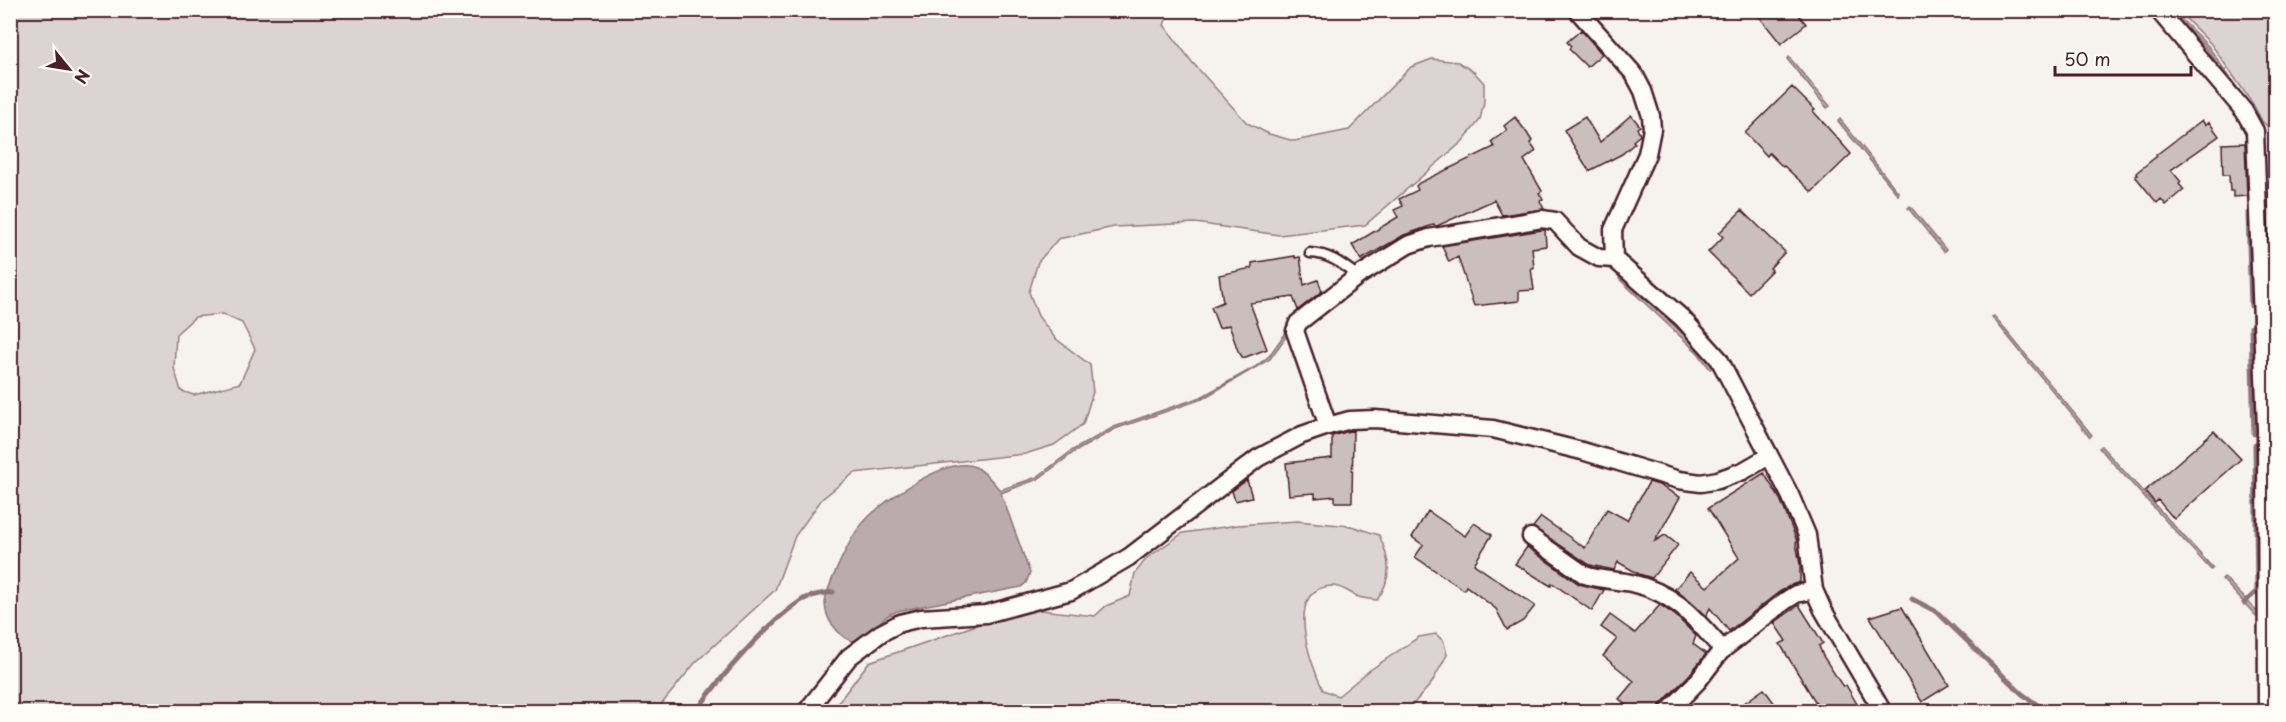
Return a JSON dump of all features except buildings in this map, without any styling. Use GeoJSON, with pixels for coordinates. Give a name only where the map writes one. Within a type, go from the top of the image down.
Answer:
{"type":"FeatureCollection","features":[{"type":"Feature","properties":{"kind":"street"},"geometry":{"type":"LineString","coordinates":[[2158,10],[2244,111],[2255,131],[2271,429],[2267,711]]}},
{"type":"Feature","properties":{"kind":"street"},"geometry":{"type":"LineString","coordinates":[[1584,13],[1634,74],[1643,90],[1651,116],[1652,129],[1647,154],[1613,230],[1614,260]]}},
{"type":"Feature","properties":{"kind":"street"},"geometry":{"type":"LineString","coordinates":[[1328,426],[1295,328],[1358,276],[1408,245],[1429,238],[1542,219],[1556,221],[1579,247],[1599,258],[1614,260],[1682,318],[1705,341],[1719,360],[1790,495],[1807,536],[1814,591],[1829,621],[1883,711]]}},
{"type":"Feature","properties":{"kind":"street"},"geometry":{"type":"LineString","coordinates":[[806,711],[849,657],[881,633],[900,623],[921,618],[986,614],[1071,591],[1129,557],[1258,458],[1302,435],[1350,420],[1375,419],[1493,429],[1581,451],[1679,480],[1701,483],[1743,471],[1769,456]]}},
{"type":"Feature","properties":{"kind":"street"},"geometry":{"type":"LineString","coordinates":[[1531,537],[1585,574],[1595,578],[1632,584],[1667,596],[1691,613],[1723,650]]}},
{"type":"Feature","properties":{"kind":"street"},"geometry":{"type":"LineString","coordinates":[[1668,711],[1723,650],[1785,601],[1796,594],[1814,591]]}},
{"type":"Feature","properties":{"kind":"lane"},"geometry":{"type":"LineString","coordinates":[[1310,253],[1323,254],[1338,261],[1358,276]]}},
{"type":"Feature","properties":{"kind":"shaded area"},"geometry":{"type":"Polygon","coordinates":[[[10,11],[1170,11],[1164,25],[1192,62],[1247,123],[1269,134],[1294,141],[1349,130],[1411,67],[1432,59],[1458,62],[1474,72],[1484,83],[1484,102],[1480,120],[1462,142],[1365,225],[1279,235],[1195,223],[1114,227],[1058,239],[1038,262],[1029,292],[1038,316],[1055,338],[1090,365],[1093,392],[1083,424],[1054,445],[1025,454],[854,473],[822,499],[795,536],[775,590],[695,663],[656,711],[11,711],[10,11]],[[222,314],[195,317],[176,334],[174,368],[181,391],[194,395],[240,383],[255,349],[242,323],[222,314]]]}},
{"type":"Feature","properties":{"kind":"shaded area"},"geometry":{"type":"Polygon","coordinates":[[[2169,11],[2173,11],[2208,46],[2250,106],[2248,107],[2206,48],[2169,11]]]}},
{"type":"Feature","properties":{"kind":"shaded area"},"geometry":{"type":"Polygon","coordinates":[[[2178,11],[2269,11],[2275,17],[2275,126],[2269,128],[2262,121],[2253,104],[2211,44],[2178,11]]]}},
{"type":"Feature","properties":{"kind":"shaded area"},"geometry":{"type":"Polygon","coordinates":[[[1789,57],[1830,106],[1827,108],[1787,59],[1789,57]]]}},
{"type":"Feature","properties":{"kind":"shaded area"},"geometry":{"type":"Polygon","coordinates":[[[1840,119],[1899,193],[1898,195],[1838,121],[1840,119]]]}},
{"type":"Feature","properties":{"kind":"shaded area"},"geometry":{"type":"Polygon","coordinates":[[[2275,128],[2275,330],[2270,131],[2275,128]]]}},
{"type":"Feature","properties":{"kind":"shaded area"},"geometry":{"type":"Polygon","coordinates":[[[2247,145],[2249,145],[2258,417],[2255,417],[2247,145]]]}},
{"type":"Feature","properties":{"kind":"shaded area"},"geometry":{"type":"Polygon","coordinates":[[[1910,206],[1946,250],[1944,252],[1908,208],[1910,206]]]}},
{"type":"Feature","properties":{"kind":"shaded area"},"geometry":{"type":"Polygon","coordinates":[[[1621,276],[1702,351],[1714,367],[1710,369],[1698,353],[1619,279],[1621,276]]]}},
{"type":"Feature","properties":{"kind":"shaded area"},"geometry":{"type":"Polygon","coordinates":[[[1994,316],[2092,435],[2090,437],[1992,317],[1994,316]]]}},
{"type":"Feature","properties":{"kind":"shaded area"},"geometry":{"type":"Polygon","coordinates":[[[1286,332],[1288,334],[1270,359],[1202,399],[1115,429],[1073,453],[1038,479],[1001,493],[1030,573],[1026,583],[1021,587],[897,611],[887,616],[858,642],[845,638],[831,623],[826,610],[826,596],[852,539],[871,515],[911,485],[942,470],[968,465],[986,474],[1000,490],[1037,477],[1073,450],[1114,427],[1201,397],[1255,367],[1269,356],[1286,332]]]}},
{"type":"Feature","properties":{"kind":"shaded area"},"geometry":{"type":"Polygon","coordinates":[[[2101,446],[2213,568],[2211,570],[2099,448],[2101,446]]]}},
{"type":"Feature","properties":{"kind":"shaded area"},"geometry":{"type":"Polygon","coordinates":[[[1297,521],[1351,526],[1379,535],[1386,552],[1388,576],[1377,600],[1359,597],[1336,586],[1317,590],[1308,599],[1304,613],[1304,629],[1312,663],[1323,690],[1338,696],[1370,670],[1419,637],[1436,634],[1444,642],[1447,655],[1431,684],[1407,711],[831,712],[869,662],[988,621],[1032,609],[1095,616],[1106,606],[1130,596],[1135,573],[1147,558],[1183,533],[1238,525],[1297,521]]]}},
{"type":"Feature","properties":{"kind":"shaded area"},"geometry":{"type":"Polygon","coordinates":[[[2224,577],[2259,613],[2256,616],[2222,579],[2224,577]]]}},
{"type":"Feature","properties":{"kind":"waterway"},"geometry":{"type":"LineString","coordinates":[[2248,213],[2251,306]]}},
{"type":"Feature","properties":{"kind":"waterway"},"geometry":{"type":"LineString","coordinates":[[2251,327],[2254,434]]}},
{"type":"Feature","properties":{"kind":"waterway"},"geometry":{"type":"LineString","coordinates":[[2244,603],[2257,591],[2255,444]]}},
{"type":"Feature","properties":{"kind":"waterway"},"geometry":{"type":"LineString","coordinates":[[696,712],[731,667],[774,622],[802,600],[814,595],[833,592]]}},
{"type":"Feature","properties":{"kind":"waterway"},"geometry":{"type":"LineString","coordinates":[[1912,599],[1937,612],[2021,693],[2047,712]]}}]}
